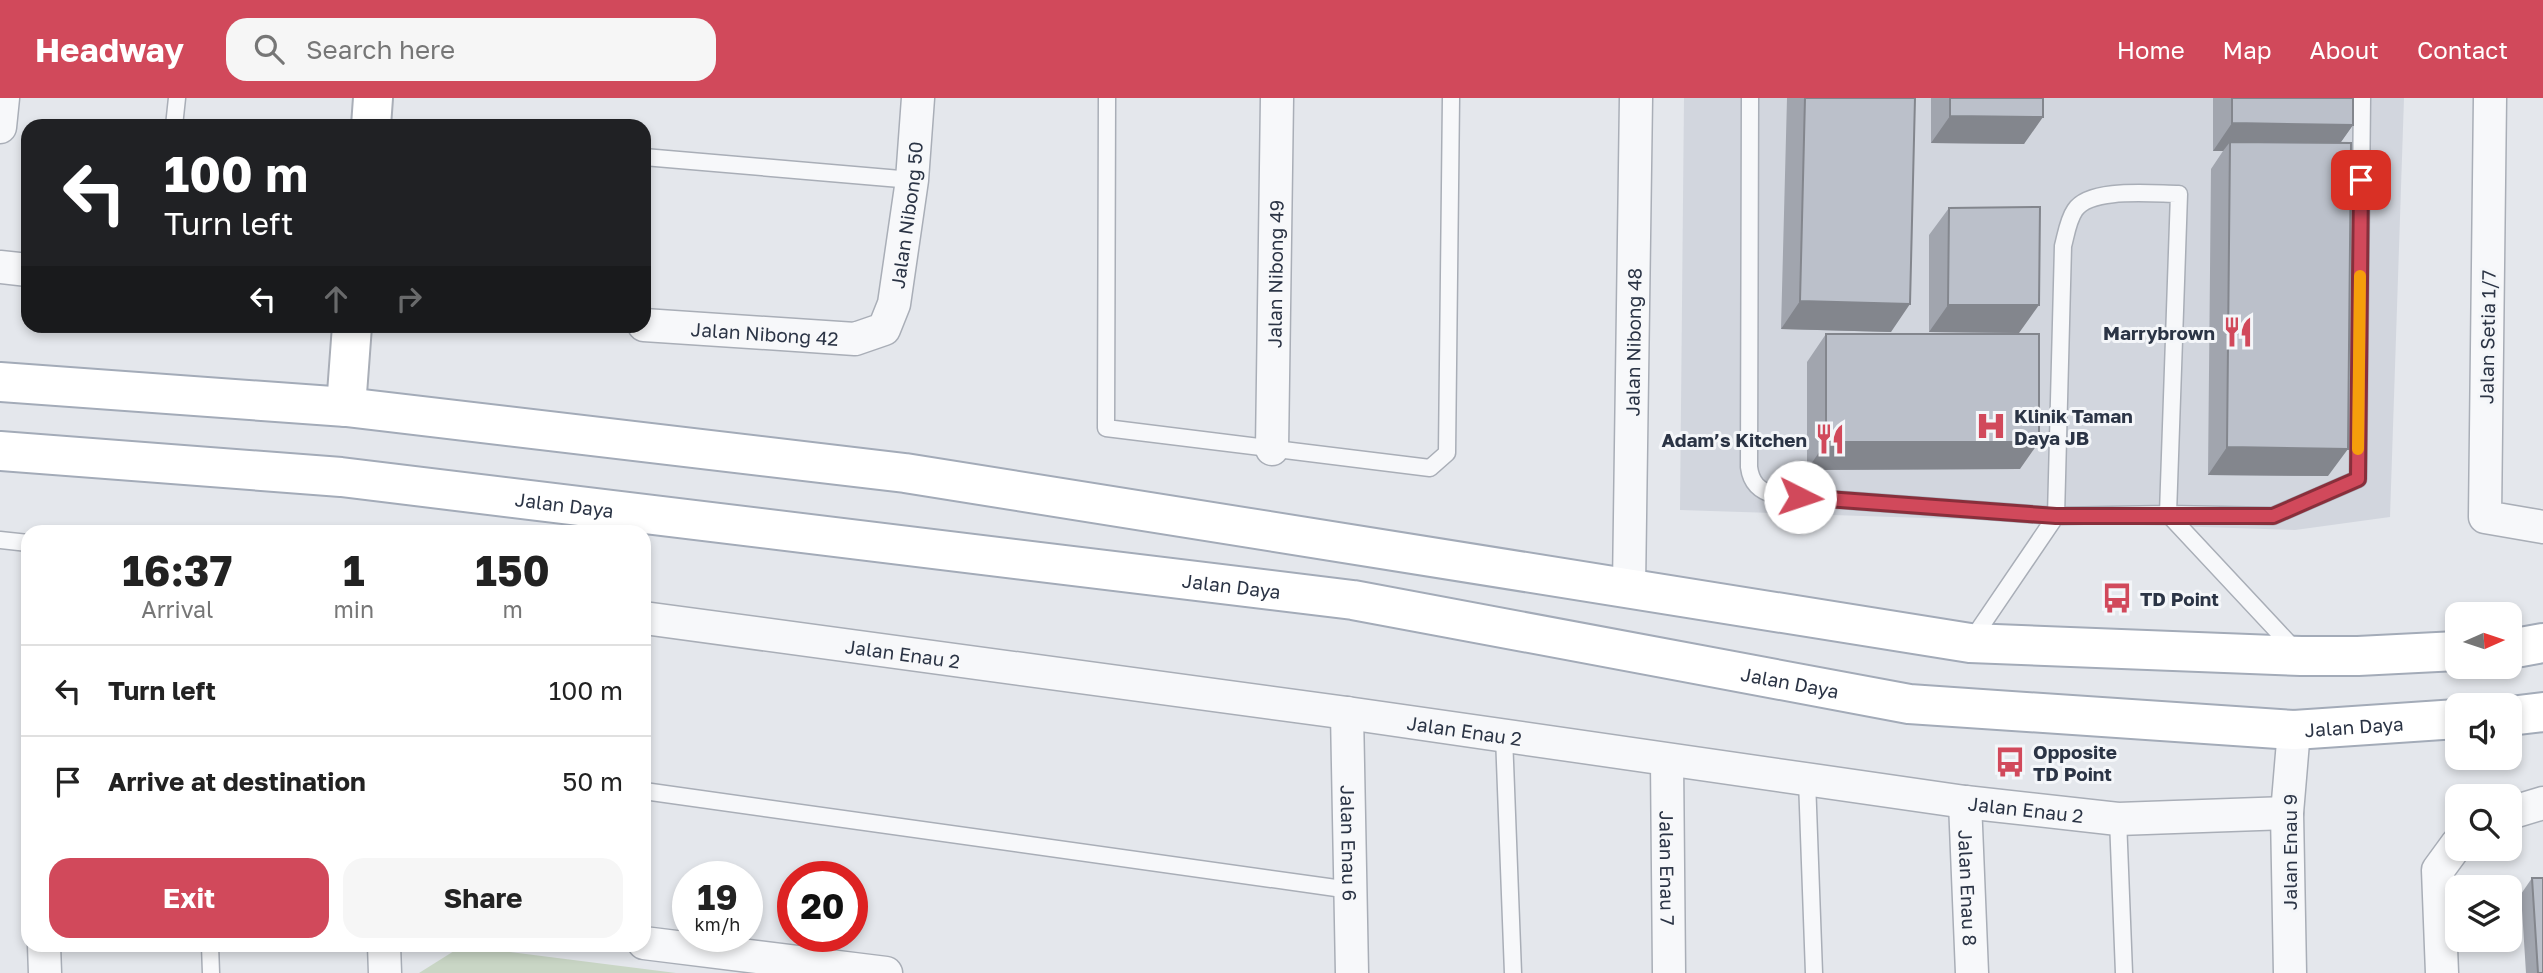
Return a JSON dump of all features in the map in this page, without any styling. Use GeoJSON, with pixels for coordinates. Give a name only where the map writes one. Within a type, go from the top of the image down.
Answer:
{"type":"FeatureCollection","features":[{"type":"Feature","properties":{"kind":"main road"},"geometry":{"type":"LineString","coordinates":[[372,119],[373,98]]}},
{"type":"Feature","properties":{"kind":"main road"},"geometry":{"type":"LineString","coordinates":[[346,407],[351,333]]}},
{"type":"Feature","properties":{"kind":"main road"},"geometry":{"type":"LineString","coordinates":[[0,382],[346,407],[905,473],[1970,643],[2301,656],[2445,652]]}},
{"type":"Feature","properties":{"kind":"main road","name":"Jalan Daya"},"geometry":{"type":"LineString","coordinates":[[0,451],[341,477],[1353,600],[1909,704],[2294,730],[2445,720]]}},
{"type":"Feature","properties":{"kind":"main road"},"geometry":{"type":"LineString","coordinates":[[2522,647],[2543,643]]}},
{"type":"Feature","properties":{"kind":"main road"},"geometry":{"type":"LineString","coordinates":[[2522,715],[2543,712]]}},
{"type":"Feature","properties":{"kind":"street","name":"Jalan Nibong 50"},"geometry":{"type":"LineString","coordinates":[[884,329],[894,304],[912,180],[918,98]]}},
{"type":"Feature","properties":{"kind":"street","name":"Jalan Nibong 49"},"geometry":{"type":"LineString","coordinates":[[1272,449],[1277,98]]}},
{"type":"Feature","properties":{"kind":"street","name":"Jalan Nibong 48"},"geometry":{"type":"LineString","coordinates":[[1629,587],[1636,98]]}},
{"type":"Feature","properties":{"kind":"street","name":"Jalan Setia 1/7"},"geometry":{"type":"LineString","coordinates":[[2490,98],[2485,517],[2543,527]]}},
{"type":"Feature","properties":{"kind":"street"},"geometry":{"type":"LineString","coordinates":[[0,267],[21,269]]}},
{"type":"Feature","properties":{"kind":"street","name":"Jalan Nibong 42"},"geometry":{"type":"LineString","coordinates":[[651,325],[855,340],[884,329]]}},
{"type":"Feature","properties":{"kind":"street","name":"Jalan Enau 2"},"geometry":{"type":"LineString","coordinates":[[651,619],[1347,713],[1965,802],[2118,819],[2287,813]]}},
{"type":"Feature","properties":{"kind":"street","name":"Jalan Enau 6"},"geometry":{"type":"LineString","coordinates":[[1347,713],[1352,973]]}},
{"type":"Feature","properties":{"kind":"street","name":"Jalan Enau 9"},"geometry":{"type":"LineString","coordinates":[[2290,973],[2287,813],[2294,730]]}},
{"type":"Feature","properties":{"kind":"street","name":"Jalan Enau 7"},"geometry":{"type":"LineString","coordinates":[[1667,761],[1669,973]]}},
{"type":"Feature","properties":{"kind":"street","name":"Jalan Enau 8"},"geometry":{"type":"LineString","coordinates":[[1965,802],[1972,973]]}},
{"type":"Feature","properties":{"kind":"street"},"geometry":{"type":"LineString","coordinates":[[2522,809],[2543,803]]}},
{"type":"Feature","properties":{"kind":"street"},"geometry":{"type":"LineString","coordinates":[[2442,973],[2438,870],[2445,860]]}},
{"type":"Feature","properties":{"kind":"street"},"geometry":{"type":"LineString","coordinates":[[651,944],[886,973]]}},
{"type":"Feature","properties":{"kind":"street"},"geometry":{"type":"LineString","coordinates":[[44,952],[45,973]]}},
{"type":"Feature","properties":{"kind":"street"},"geometry":{"type":"LineString","coordinates":[[384,952],[385,973]]}},
{"type":"Feature","properties":{"kind":"lane"},"geometry":{"type":"LineString","coordinates":[[175,119],[177,98]]}},
{"type":"Feature","properties":{"kind":"lane"},"geometry":{"type":"LineString","coordinates":[[1107,98],[1106,428],[1430,468],[1447,453],[1451,98]]}},
{"type":"Feature","properties":{"kind":"lane"},"geometry":{"type":"LineString","coordinates":[[1750,98],[1749,467],[1756,487],[1775,495],[2056,516],[2273,516],[2358,479],[2362,98]]}},
{"type":"Feature","properties":{"kind":"lane"},"geometry":{"type":"LineString","coordinates":[[651,158],[912,180]]}},
{"type":"Feature","properties":{"kind":"lane"},"geometry":{"type":"LineString","coordinates":[[1970,643],[2056,516],[2063,246],[2075,210],[2085,200],[2101,196],[2179,194],[2168,514],[2301,656]]}},
{"type":"Feature","properties":{"kind":"lane"},"geometry":{"type":"LineString","coordinates":[[0,540],[21,542]]}},
{"type":"Feature","properties":{"kind":"lane"},"geometry":{"type":"LineString","coordinates":[[1504,736],[1513,973]]}},
{"type":"Feature","properties":{"kind":"lane"},"geometry":{"type":"LineString","coordinates":[[1807,780],[1814,973]]}},
{"type":"Feature","properties":{"kind":"lane"},"geometry":{"type":"LineString","coordinates":[[651,792],[1350,890]]}},
{"type":"Feature","properties":{"kind":"lane"},"geometry":{"type":"LineString","coordinates":[[2118,819],[2124,973]]}},
{"type":"Feature","properties":{"kind":"lane"},"geometry":{"type":"LineString","coordinates":[[210,952],[211,973]]}},
{"type":"Feature","properties":{"kind":"shaded area"},"geometry":{"type":"Polygon","coordinates":[[[1684,98],[2404,98],[2390,517],[2295,530],[1680,510],[1684,98]]]}},
{"type":"Feature","properties":{"kind":"green space"},"geometry":{"type":"Polygon","coordinates":[[[452,952],[510,952],[676,973],[419,973],[452,952]]]}},
{"type":"Feature","properties":{"kind":"building"},"geometry":{"type":"Polygon","coordinates":[[[1805,98],[1915,98],[1910,304],[1800,301],[1805,98]]]}},
{"type":"Feature","properties":{"kind":"building"},"geometry":{"type":"Polygon","coordinates":[[[1950,98],[2043,98],[2043,117],[1950,116],[1950,98]]]}},
{"type":"Feature","properties":{"kind":"building"},"geometry":{"type":"Polygon","coordinates":[[[2232,98],[2353,98],[2353,125],[2232,123],[2232,98]]]}},
{"type":"Feature","properties":{"kind":"building"},"geometry":{"type":"Polygon","coordinates":[[[2230,142],[2351,143],[2348,449],[2227,447],[2230,142]]]}},
{"type":"Feature","properties":{"kind":"building"},"geometry":{"type":"Polygon","coordinates":[[[2040,207],[2039,305],[1948,305],[1949,208],[2040,207]]]}},
{"type":"Feature","properties":{"kind":"building"},"geometry":{"type":"Polygon","coordinates":[[[1826,334],[2039,334],[2039,442],[1826,442],[1826,334]]]}},
{"type":"Feature","properties":{"kind":"building"},"geometry":{"type":"Polygon","coordinates":[[[2532,878],[2543,878],[2543,973],[2538,973],[2532,878]]]}},
{"type":"Feature","properties":{"kind":"slow traffic"},"geometry":{"type":"LineString","coordinates":[[2358,449],[2360,276]]}},
{"type":"Feature","properties":{"kind":"place","name":"Marrybrown"},"geometry":{"type":"Point","coordinates":[2238,332]}},
{"type":"Feature","properties":{"kind":"place","name":"Klinik Taman Daya JB"},"geometry":{"type":"Point","coordinates":[1991,426]}},
{"type":"Feature","properties":{"kind":"place","name":"Adam’s Kitchen"},"geometry":{"type":"Point","coordinates":[1830,439]}},
{"type":"Feature","properties":{"kind":"place","name":"TD Point"},"geometry":{"type":"Point","coordinates":[2117,598]}},
{"type":"Feature","properties":{"kind":"place","name":"Opposite TD Point"},"geometry":{"type":"Point","coordinates":[2010,762]}},
{"type":"Feature","properties":{"kind":"route"},"geometry":{"type":"LineString","coordinates":[[1800,497],[2056,516],[2273,516],[2358,479],[2361,180]]}}]}
